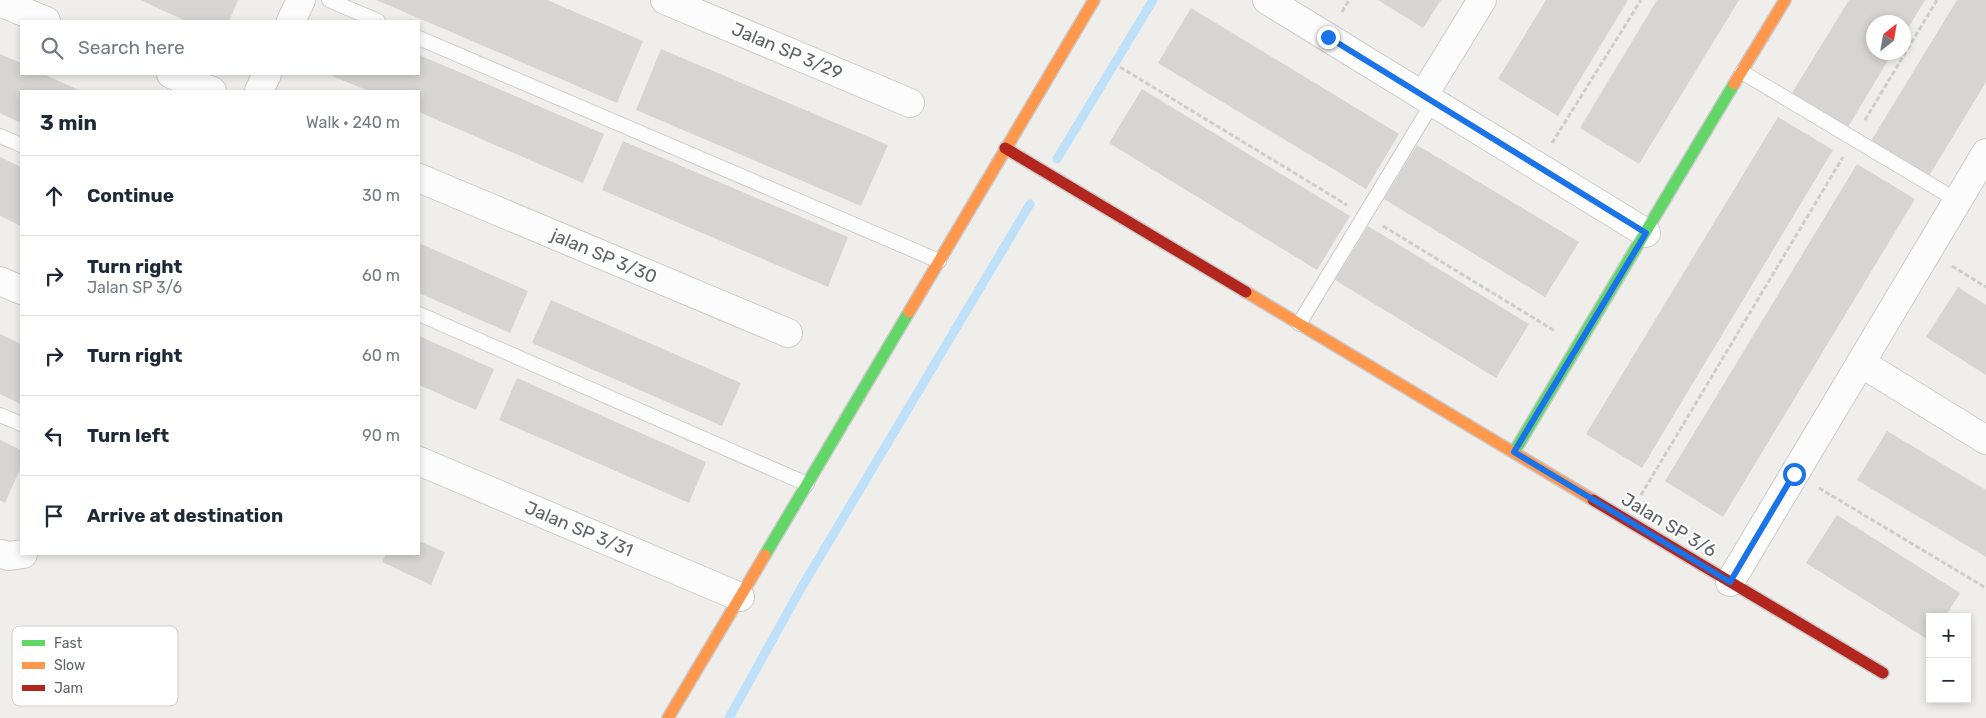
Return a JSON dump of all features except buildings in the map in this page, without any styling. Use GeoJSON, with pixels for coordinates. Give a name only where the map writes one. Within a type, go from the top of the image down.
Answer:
{"type":"FeatureCollection","features":[{"type":"Feature","properties":{"kind":"street"},"geometry":{"type":"LineString","coordinates":[[291,20],[301,0]]}},
{"type":"Feature","properties":{"kind":"street","name":"Jalan SP 3/29"},"geometry":{"type":"LineString","coordinates":[[665,0],[910,103]]}},
{"type":"Feature","properties":{"kind":"street"},"geometry":{"type":"LineString","coordinates":[[668,718],[1094,0]]}},
{"type":"Feature","properties":{"kind":"street"},"geometry":{"type":"LineString","coordinates":[[1267,0],[1646,233]]}},
{"type":"Feature","properties":{"kind":"street"},"geometry":{"type":"LineString","coordinates":[[1428,99],[1482,0]]}},
{"type":"Feature","properties":{"kind":"street"},"geometry":{"type":"LineString","coordinates":[[1514,452],[1785,0]]}},
{"type":"Feature","properties":{"kind":"street"},"geometry":{"type":"LineString","coordinates":[[0,2],[44,20]]}},
{"type":"Feature","properties":{"kind":"street"},"geometry":{"type":"LineString","coordinates":[[173,75],[210,90]]}},
{"type":"Feature","properties":{"kind":"street"},"geometry":{"type":"LineString","coordinates":[[259,90],[266,75]]}},
{"type":"Feature","properties":{"kind":"street","name":"Jalan SP 3/6"},"geometry":{"type":"LineString","coordinates":[[1005,148],[1883,673]]}},
{"type":"Feature","properties":{"kind":"street"},"geometry":{"type":"LineString","coordinates":[[1730,582],[1986,153]]}},
{"type":"Feature","properties":{"kind":"street","name":"jalan SP 3/30"},"geometry":{"type":"LineString","coordinates":[[420,178],[788,333]]}},
{"type":"Feature","properties":{"kind":"street"},"geometry":{"type":"LineString","coordinates":[[0,281],[20,290]]}},
{"type":"Feature","properties":{"kind":"street"},"geometry":{"type":"LineString","coordinates":[[1861,363],[1986,440]]}},
{"type":"Feature","properties":{"kind":"street","name":"Jalan SP 3/31"},"geometry":{"type":"LineString","coordinates":[[420,460],[740,597]]}},
{"type":"Feature","properties":{"kind":"street"},"geometry":{"type":"LineString","coordinates":[[0,554],[9,556],[20,554]]}},
{"type":"Feature","properties":{"kind":"lane"},"geometry":{"type":"LineString","coordinates":[[329,0],[376,20]]}},
{"type":"Feature","properties":{"kind":"lane"},"geometry":{"type":"LineString","coordinates":[[420,38],[939,260]]}},
{"type":"Feature","properties":{"kind":"lane"},"geometry":{"type":"LineString","coordinates":[[1742,72],[1958,201]]}},
{"type":"Feature","properties":{"kind":"lane"},"geometry":{"type":"LineString","coordinates":[[1299,324],[1428,99]]}},
{"type":"Feature","properties":{"kind":"lane"},"geometry":{"type":"LineString","coordinates":[[0,136],[20,145]]}},
{"type":"Feature","properties":{"kind":"lane"},"geometry":{"type":"LineString","coordinates":[[420,314],[807,484]]}},
{"type":"Feature","properties":{"kind":"lane"},"geometry":{"type":"LineString","coordinates":[[0,415],[20,424]]}},
{"type":"Feature","properties":{"kind":"path"},"geometry":{"type":"LineString","coordinates":[[1538,167],[1641,0]]}},
{"type":"Feature","properties":{"kind":"path"},"geometry":{"type":"LineString","coordinates":[[1626,520],[1937,0]]}},
{"type":"Feature","properties":{"kind":"path"},"geometry":{"type":"LineString","coordinates":[[1928,251],[1986,287]]}},
{"type":"Feature","properties":{"kind":"path"},"geometry":{"type":"LineString","coordinates":[[1794,474],[1986,588]]}},
{"type":"Feature","properties":{"kind":"waterway"},"geometry":{"type":"LineString","coordinates":[[1057,159],[1153,0]]}},
{"type":"Feature","properties":{"kind":"waterway"},"geometry":{"type":"LineString","coordinates":[[729,718],[800,590],[1030,204]]}},
{"type":"Feature","properties":{"kind":"traffic: fast"},"geometry":{"type":"LineString","coordinates":[[1514,452],[1734,84]]}},
{"type":"Feature","properties":{"kind":"traffic: fast"},"geometry":{"type":"LineString","coordinates":[[765,555],[909,312]]}},
{"type":"Feature","properties":{"kind":"traffic: slow"},"geometry":{"type":"LineString","coordinates":[[909,312],[1094,0]]}},
{"type":"Feature","properties":{"kind":"traffic: slow"},"geometry":{"type":"LineString","coordinates":[[1734,84],[1785,0]]}},
{"type":"Feature","properties":{"kind":"traffic: slow"},"geometry":{"type":"LineString","coordinates":[[1246,292],[1593,500]]}},
{"type":"Feature","properties":{"kind":"traffic: slow"},"geometry":{"type":"LineString","coordinates":[[668,718],[765,555]]}},
{"type":"Feature","properties":{"kind":"traffic: jam"},"geometry":{"type":"LineString","coordinates":[[1005,148],[1246,292]]}},
{"type":"Feature","properties":{"kind":"traffic: jam"},"geometry":{"type":"LineString","coordinates":[[1593,500],[1883,673]]}},
{"type":"Feature","properties":{"kind":"route"},"geometry":{"type":"LineString","coordinates":[[1328,37],[1646,233],[1514,452],[1730,582],[1794,474]]}}]}
